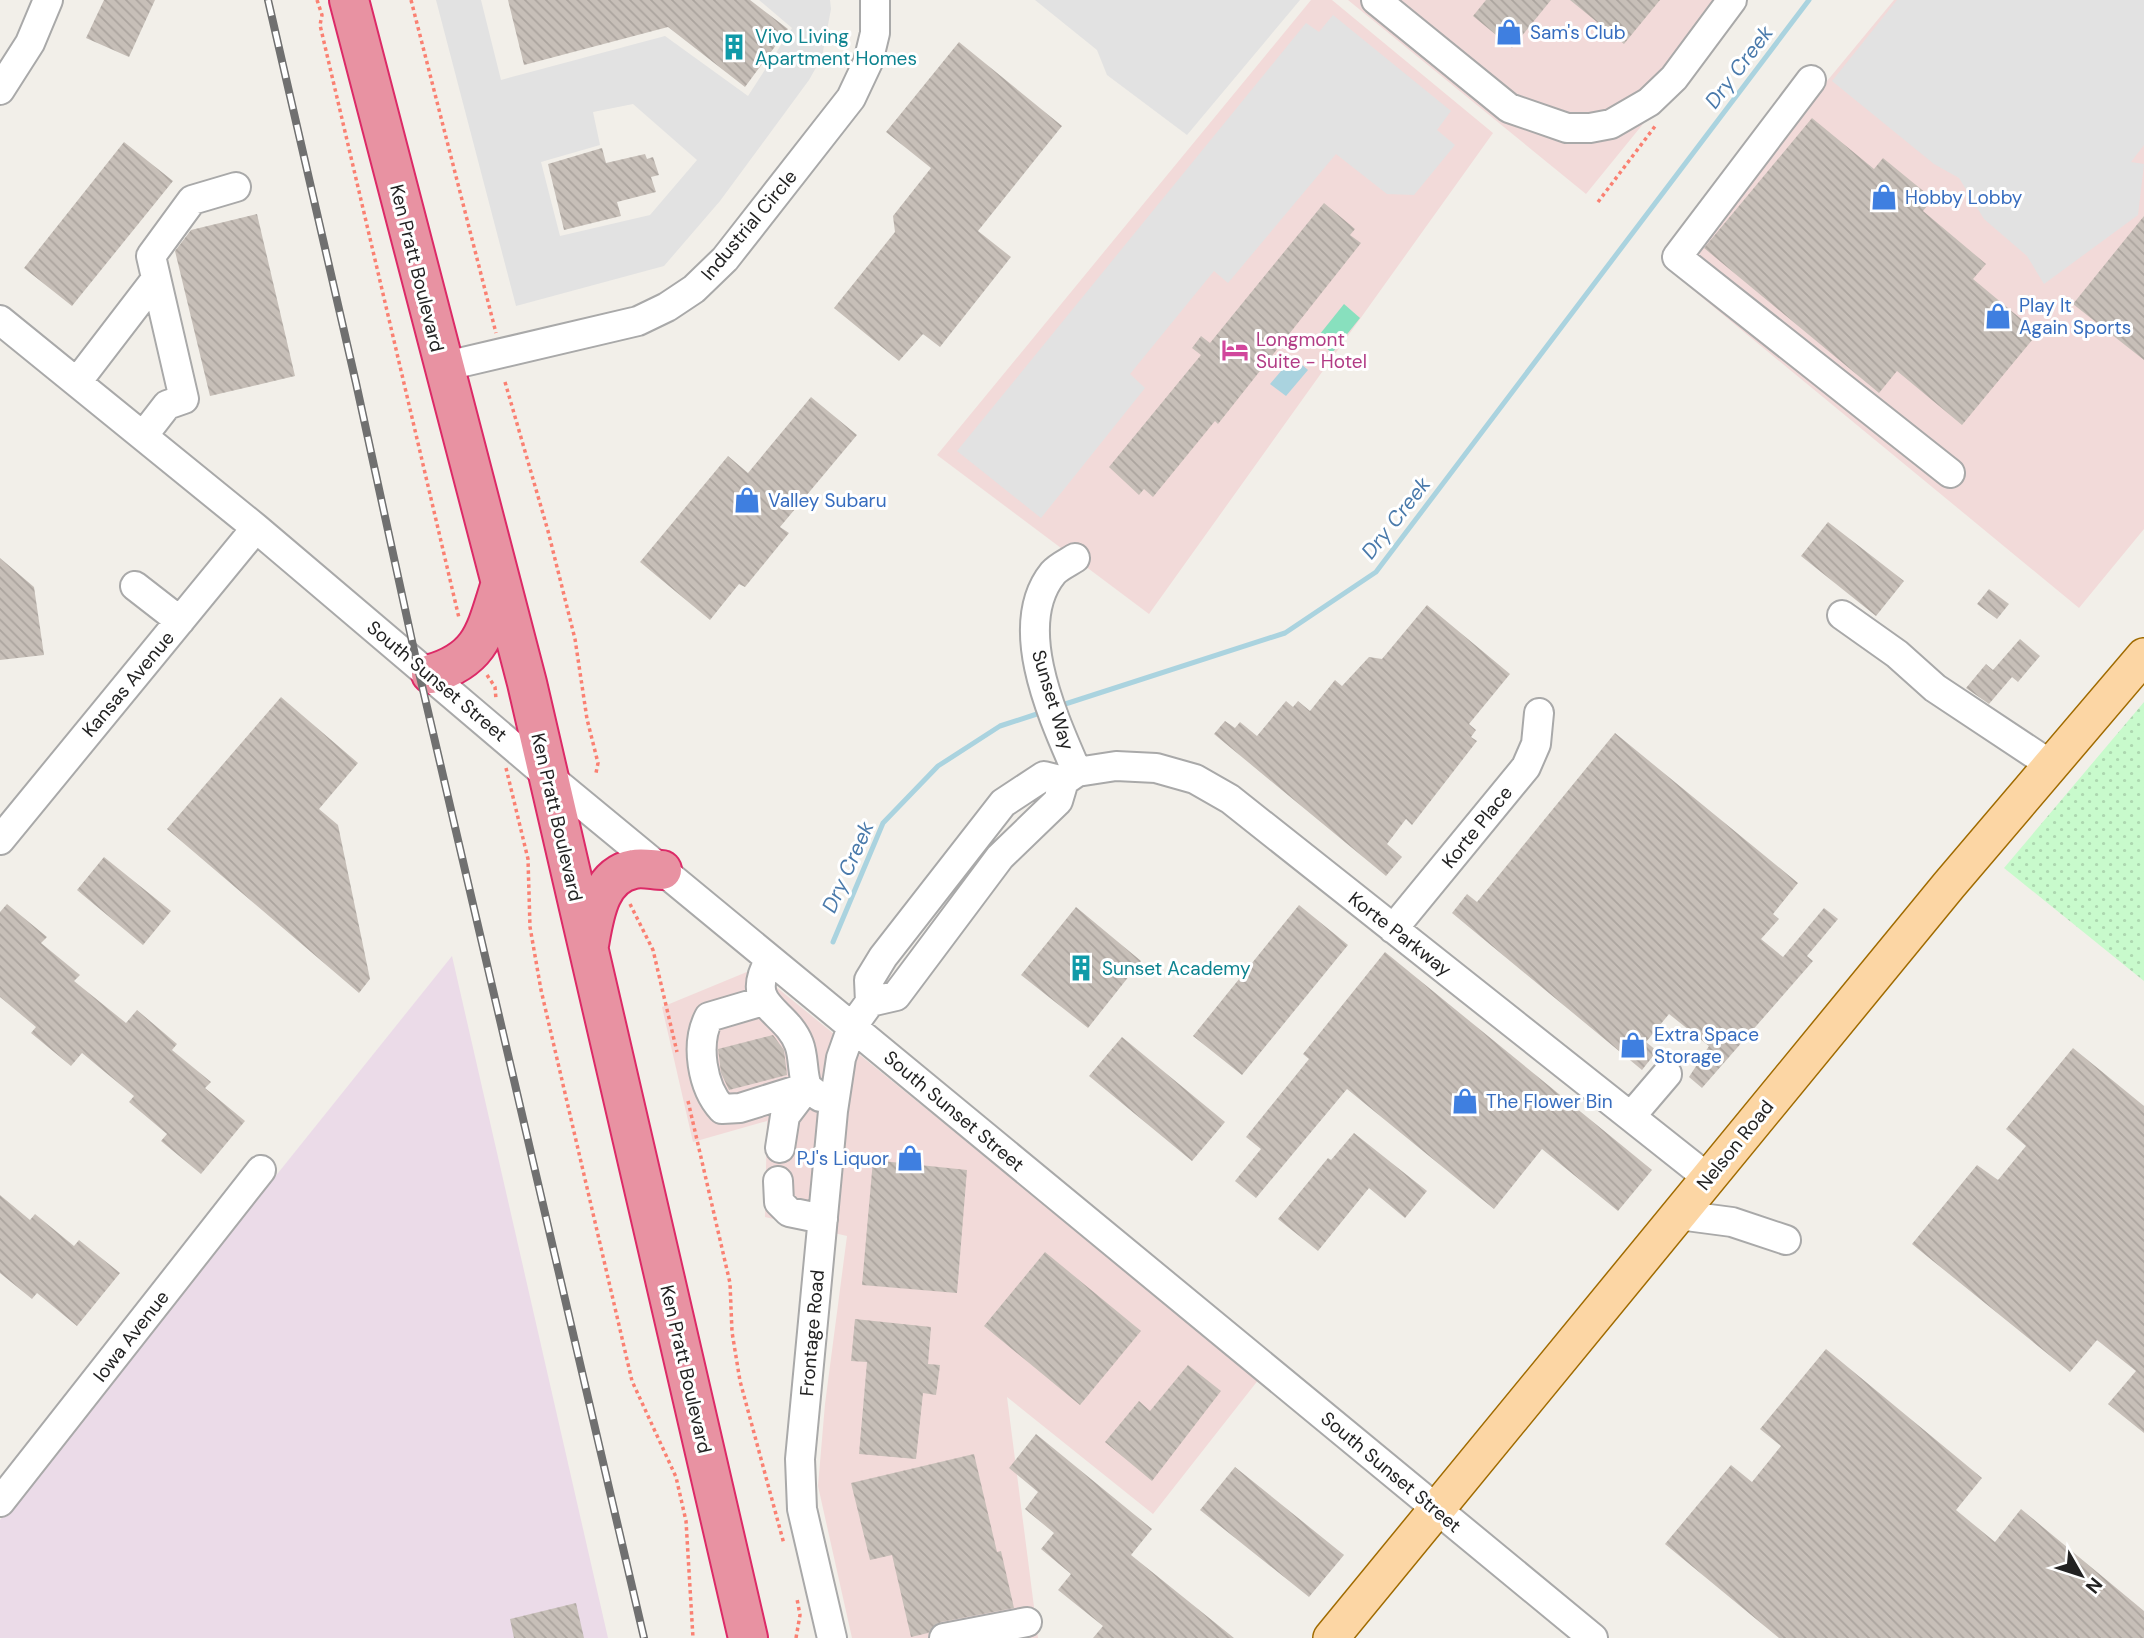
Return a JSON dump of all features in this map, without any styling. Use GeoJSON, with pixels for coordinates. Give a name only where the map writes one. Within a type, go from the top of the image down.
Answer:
{"type":"FeatureCollection","features":[{"type":"Feature","properties":{"kind":"highway","name":"Ken Pratt Boulevard"},"geometry":{"type":"LineString","coordinates":[[349,0],[442,367],[501,583],[748,1638]]}},
{"type":"Feature","properties":{"kind":"highway"},"geometry":{"type":"LineString","coordinates":[[431,674],[454,668],[474,652],[485,632],[501,583]]}},
{"type":"Feature","properties":{"kind":"highway"},"geometry":{"type":"LineString","coordinates":[[587,950],[595,912],[603,891],[618,875],[634,869],[662,870]]}},
{"type":"Feature","properties":{"kind":"main road","name":"Nelson Road"},"geometry":{"type":"LineString","coordinates":[[1331,1638],[1708,1178],[2144,656]]}},
{"type":"Feature","properties":{"kind":"street"},"geometry":{"type":"LineString","coordinates":[[0,90],[30,43],[48,0]]}},
{"type":"Feature","properties":{"kind":"street","name":"Industrial Circle"},"geometry":{"type":"LineString","coordinates":[[442,367],[638,320],[667,307],[694,289],[725,259],[851,98],[870,53],[875,33],[875,0]]}},
{"type":"Feature","properties":{"kind":"street"},"geometry":{"type":"LineString","coordinates":[[1376,0],[1509,108],[1567,128],[1611,124],[1649,102],[1674,78],[1732,0]]}},
{"type":"Feature","properties":{"kind":"street"},"geometry":{"type":"LineString","coordinates":[[1811,80],[1677,257],[1950,473]]}},
{"type":"Feature","properties":{"kind":"street"},"geometry":{"type":"LineString","coordinates":[[143,436],[167,405],[184,399],[151,256],[192,200],[236,187]]}},
{"type":"Feature","properties":{"kind":"street"},"geometry":{"type":"LineString","coordinates":[[77,382],[156,279]]}},
{"type":"Feature","properties":{"kind":"street","name":"South Sunset Street"},"geometry":{"type":"LineString","coordinates":[[0,320],[256,528],[396,646]]}},
{"type":"Feature","properties":{"kind":"street","name":"Kansas Avenue"},"geometry":{"type":"LineString","coordinates":[[0,840],[256,528]]}},
{"type":"Feature","properties":{"kind":"street","name":"Sunset Way"},"geometry":{"type":"LineString","coordinates":[[1070,777],[1034,637],[1039,603],[1053,572],[1075,558]]}},
{"type":"Feature","properties":{"kind":"street","name":"South Sunset Street"},"geometry":{"type":"LineString","coordinates":[[318,581],[431,674],[548,776],[1593,1638]]}},
{"type":"Feature","properties":{"kind":"street"},"geometry":{"type":"LineString","coordinates":[[135,586],[180,621]]}},
{"type":"Feature","properties":{"kind":"street"},"geometry":{"type":"LineString","coordinates":[[1842,615],[1897,654],[1935,688],[2052,765]]}},
{"type":"Feature","properties":{"kind":"street","name":"Korte Place"},"geometry":{"type":"LineString","coordinates":[[1393,929],[1526,767],[1536,744],[1539,713]]}},
{"type":"Feature","properties":{"kind":"street","name":"Korte Parkway"},"geometry":{"type":"LineString","coordinates":[[1070,777],[1116,766],[1156,768],[1195,779],[1230,799],[1632,1115],[1708,1178]]}},
{"type":"Feature","properties":{"kind":"street"},"geometry":{"type":"LineString","coordinates":[[852,1027],[870,1002],[895,996],[1000,857],[1058,801],[1070,777]]}},
{"type":"Feature","properties":{"kind":"street"},"geometry":{"type":"LineString","coordinates":[[771,959],[762,972],[760,988],[763,1002],[799,1043],[807,1087],[814,1095],[834,1102]]}},
{"type":"Feature","properties":{"kind":"street"},"geometry":{"type":"LineString","coordinates":[[763,1002],[709,1017],[704,1027],[701,1050],[711,1097],[722,1109],[740,1108],[807,1087]]}},
{"type":"Feature","properties":{"kind":"street","name":"Frontage Road"},"geometry":{"type":"LineString","coordinates":[[832,1638],[801,1497],[800,1459],[834,1102],[841,1058],[852,1027]]}},
{"type":"Feature","properties":{"kind":"street"},"geometry":{"type":"LineString","coordinates":[[1632,1115],[1667,1074]]}},
{"type":"Feature","properties":{"kind":"street"},"geometry":{"type":"LineString","coordinates":[[780,1148],[785,1116],[807,1087]]}},
{"type":"Feature","properties":{"kind":"street","name":"Iowa Avenue"},"geometry":{"type":"LineString","coordinates":[[0,1502],[261,1170]]}},
{"type":"Feature","properties":{"kind":"street"},"geometry":{"type":"LineString","coordinates":[[778,1181],[779,1202],[789,1212],[823,1219]]}},
{"type":"Feature","properties":{"kind":"street"},"geometry":{"type":"LineString","coordinates":[[1679,1215],[1732,1222],[1786,1240]]}},
{"type":"Feature","properties":{"kind":"street"},"geometry":{"type":"LineString","coordinates":[[944,1638],[1027,1622]]}},
{"type":"Feature","properties":{"kind":"path"},"geometry":{"type":"LineString","coordinates":[[317,0],[321,15],[320,24],[460,620]]}},
{"type":"Feature","properties":{"kind":"path"},"geometry":{"type":"LineString","coordinates":[[411,0],[496,335]]}},
{"type":"Feature","properties":{"kind":"path"},"geometry":{"type":"LineString","coordinates":[[505,382],[548,531],[575,639],[587,719],[598,763],[596,773]]}},
{"type":"Feature","properties":{"kind":"path"},"geometry":{"type":"LineString","coordinates":[[482,667],[495,687],[496,699]]}},
{"type":"Feature","properties":{"kind":"path"},"geometry":{"type":"LineString","coordinates":[[506,766],[505,773],[528,859],[530,927],[541,990],[629,1368],[676,1477],[686,1521],[693,1638]]}},
{"type":"Feature","properties":{"kind":"path"},"geometry":{"type":"LineString","coordinates":[[629,902],[653,950],[680,1065]]}},
{"type":"Feature","properties":{"kind":"path"},"geometry":{"type":"LineString","coordinates":[[686,1092],[730,1283],[732,1332],[740,1381],[785,1545]]}},
{"type":"Feature","properties":{"kind":"path"},"geometry":{"type":"LineString","coordinates":[[796,1593],[800,1615],[796,1638]]}},
{"type":"Feature","properties":{"kind":"shaded area"},"geometry":{"type":"Polygon","coordinates":[[[436,0],[481,0],[501,80],[665,36],[748,96],[792,28],[759,0],[830,0],[831,9],[822,57],[809,80],[720,201],[664,266],[516,306],[436,0]],[[633,104],[593,112],[600,145],[541,162],[560,236],[650,215],[697,160],[633,104]]]}},
{"type":"Feature","properties":{"kind":"shaded area"},"geometry":{"type":"Polygon","coordinates":[[[1035,0],[1300,0],[1187,135],[1107,75],[1097,50],[1035,0]]]}},
{"type":"Feature","properties":{"kind":"shaded area"},"geometry":{"type":"Polygon","coordinates":[[[1311,0],[1332,0],[1493,133],[1149,614],[937,455],[1311,0]]]}},
{"type":"Feature","properties":{"kind":"shaded area"},"geometry":{"type":"Polygon","coordinates":[[[1348,0],[1744,0],[1586,194],[1348,0]]]}},
{"type":"Feature","properties":{"kind":"shaded area"},"geometry":{"type":"Polygon","coordinates":[[[1894,0],[2144,0],[2144,529],[2079,608],[1670,271],[1894,0]]]}},
{"type":"Feature","properties":{"kind":"shaded area"},"geometry":{"type":"Polygon","coordinates":[[[1897,0],[2144,0],[2144,145],[2131,162],[2144,164],[2138,215],[2044,284],[2027,256],[1984,219],[1959,178],[1934,164],[1832,81],[1897,0]]]}},
{"type":"Feature","properties":{"kind":"shaded area"},"geometry":{"type":"Polygon","coordinates":[[[1333,15],[1451,111],[1437,130],[1455,145],[1414,195],[1387,194],[1336,154],[1228,283],[1214,271],[1130,374],[1145,388],[1041,518],[957,451],[1306,23],[1319,32],[1333,15]]]}},
{"type":"Feature","properties":{"kind":"shaded area"},"geometry":{"type":"Polygon","coordinates":[[[452,956],[608,1638],[0,1638],[0,1520],[452,956]]]}},
{"type":"Feature","properties":{"kind":"shaded area"},"geometry":{"type":"Polygon","coordinates":[[[754,969],[1259,1379],[1153,1514],[1007,1397],[1038,1638],[852,1638],[818,1486],[825,1404],[847,1236],[765,1217],[767,1121],[693,1142],[662,1007],[754,969]]]}},
{"type":"Feature","properties":{"kind":"green space"},"geometry":{"type":"Polygon","coordinates":[[[1344,304],[1360,318],[1332,353],[1316,339],[1344,304]]]}},
{"type":"Feature","properties":{"kind":"green space"},"geometry":{"type":"Polygon","coordinates":[[[2144,702],[2144,981],[2004,868],[2144,702]]]}},
{"type":"Feature","properties":{"kind":"water"},"geometry":{"type":"Polygon","coordinates":[[[1293,357],[1308,370],[1286,396],[1270,384],[1293,357]]]}},
{"type":"Feature","properties":{"kind":"building"},"geometry":{"type":"Polygon","coordinates":[[[104,0],[155,0],[129,57],[86,38],[104,0]]]}},
{"type":"Feature","properties":{"kind":"building","name":"Vivo Living Apartment Homes"},"geometry":{"type":"Polygon","coordinates":[[[508,0],[750,0],[788,29],[745,87],[668,27],[524,65],[508,0]]]}},
{"type":"Feature","properties":{"kind":"building","name":"Sam's Club"},"geometry":{"type":"Polygon","coordinates":[[[1486,0],[1551,0],[1512,48],[1473,16],[1486,0]]]}},
{"type":"Feature","properties":{"kind":"building","name":"Sam's Club"},"geometry":{"type":"Polygon","coordinates":[[[1570,0],[1660,0],[1624,44],[1570,0]]]}},
{"type":"Feature","properties":{"kind":"building"},"geometry":{"type":"Polygon","coordinates":[[[959,42],[1062,126],[978,231],[1011,257],[940,347],[923,334],[899,361],[834,308],[895,232],[893,216],[931,168],[886,132],[959,42]]]}},
{"type":"Feature","properties":{"kind":"building"},"geometry":{"type":"Polygon","coordinates":[[[1812,118],[1874,169],[1883,158],[1933,199],[1923,211],[1986,264],[1973,279],[2038,333],[1962,425],[1897,371],[1879,393],[1704,248],[1812,118]]]}},
{"type":"Feature","properties":{"kind":"building"},"geometry":{"type":"Polygon","coordinates":[[[124,142],[173,181],[72,306],[24,268],[124,142]]]}},
{"type":"Feature","properties":{"kind":"building"},"geometry":{"type":"Polygon","coordinates":[[[602,148],[606,163],[645,154],[647,159],[653,157],[659,175],[651,177],[656,192],[617,202],[621,216],[564,230],[548,164],[602,148]]]}},
{"type":"Feature","properties":{"kind":"building","name":"Longmont Suite - Hotel"},"geometry":{"type":"Polygon","coordinates":[[[1324,203],[1355,229],[1350,235],[1361,243],[1218,424],[1215,421],[1153,497],[1144,489],[1139,495],[1109,467],[1201,355],[1192,348],[1201,336],[1210,343],[1324,203]]]}},
{"type":"Feature","properties":{"kind":"building"},"geometry":{"type":"Polygon","coordinates":[[[257,214],[295,376],[210,396],[175,251],[191,230],[257,214]]]}},
{"type":"Feature","properties":{"kind":"building"},"geometry":{"type":"Polygon","coordinates":[[[2144,216],[2144,360],[2073,304],[2144,216]]]}},
{"type":"Feature","properties":{"kind":"building","name":"Valley Subaru"},"geometry":{"type":"Polygon","coordinates":[[[811,397],[857,435],[780,527],[789,533],[745,587],[739,584],[710,620],[640,562],[728,456],[748,473],[811,397]]]}},
{"type":"Feature","properties":{"kind":"building"},"geometry":{"type":"Polygon","coordinates":[[[1828,522],[1904,581],[1876,616],[1801,556],[1828,522]]]}},
{"type":"Feature","properties":{"kind":"building"},"geometry":{"type":"Polygon","coordinates":[[[0,558],[34,587],[44,655],[0,660],[0,558]]]}},
{"type":"Feature","properties":{"kind":"building"},"geometry":{"type":"Polygon","coordinates":[[[1989,589],[2009,604],[1997,619],[1977,604],[1989,589]]]}},
{"type":"Feature","properties":{"kind":"building"},"geometry":{"type":"Polygon","coordinates":[[[1427,605],[1510,674],[1469,724],[1476,730],[1471,737],[1477,741],[1412,825],[1406,819],[1387,844],[1402,857],[1386,876],[1214,734],[1225,721],[1235,728],[1240,722],[1257,736],[1286,701],[1293,707],[1298,701],[1310,711],[1335,680],[1342,686],[1369,657],[1382,659],[1427,605]]]}},
{"type":"Feature","properties":{"kind":"building"},"geometry":{"type":"Polygon","coordinates":[[[2020,639],[2040,656],[2018,682],[2012,677],[1989,704],[1966,688],[1986,664],[1993,670],[2020,639]]]}},
{"type":"Feature","properties":{"kind":"building"},"geometry":{"type":"Polygon","coordinates":[[[281,697],[358,763],[319,809],[338,825],[370,979],[359,993],[167,829],[281,697]]]}},
{"type":"Feature","properties":{"kind":"building"},"geometry":{"type":"Polygon","coordinates":[[[1615,733],[1798,883],[1773,914],[1779,919],[1761,939],[1783,957],[1824,908],[1838,919],[1807,956],[1813,961],[1702,1088],[1689,1077],[1709,1046],[1669,1014],[1646,1042],[1657,1051],[1642,1070],[1452,913],[1467,894],[1477,902],[1615,733]]]}},
{"type":"Feature","properties":{"kind":"building"},"geometry":{"type":"Polygon","coordinates":[[[104,857],[171,911],[143,945],[77,890],[104,857]]]}},
{"type":"Feature","properties":{"kind":"building"},"geometry":{"type":"Polygon","coordinates":[[[7,904],[47,937],[41,943],[80,975],[74,981],[126,1023],[137,1010],[177,1044],[172,1050],[211,1082],[205,1088],[245,1121],[201,1174],[161,1141],[167,1134],[129,1102],[134,1096],[82,1053],[71,1066],[31,1033],[36,1027],[0,997],[0,912],[7,904]]]}},
{"type":"Feature","properties":{"kind":"building"},"geometry":{"type":"Polygon","coordinates":[[[1299,905],[1348,945],[1242,1075],[1193,1036],[1299,905]]]}},
{"type":"Feature","properties":{"kind":"building","name":"Sunset Academy"},"geometry":{"type":"Polygon","coordinates":[[[1076,907],[1141,961],[1088,1028],[1021,975],[1076,907]]]}},
{"type":"Feature","properties":{"kind":"building","name":"The Flower Bin"},"geometry":{"type":"Polygon","coordinates":[[[1385,952],[1652,1170],[1618,1211],[1542,1149],[1494,1209],[1347,1089],[1256,1198],[1235,1181],[1261,1149],[1246,1137],[1309,1059],[1303,1054],[1385,952]]]}},
{"type":"Feature","properties":{"kind":"building"},"geometry":{"type":"Polygon","coordinates":[[[773,1035],[784,1050],[787,1075],[729,1090],[721,1073],[718,1049],[773,1035]]]}},
{"type":"Feature","properties":{"kind":"building"},"geometry":{"type":"Polygon","coordinates":[[[1122,1037],[1225,1122],[1192,1161],[1089,1076],[1122,1037]]]}},
{"type":"Feature","properties":{"kind":"building"},"geometry":{"type":"Polygon","coordinates":[[[2073,1048],[2144,1106],[2144,1433],[2108,1404],[2136,1371],[2097,1340],[2070,1372],[1912,1244],[1977,1165],[1998,1180],[2026,1146],[2006,1129],[2073,1048]]]}},
{"type":"Feature","properties":{"kind":"building"},"geometry":{"type":"Polygon","coordinates":[[[1354,1133],[1427,1191],[1405,1218],[1369,1188],[1318,1251],[1278,1219],[1328,1158],[1331,1160],[1354,1133]]]}},
{"type":"Feature","properties":{"kind":"building"},"geometry":{"type":"Polygon","coordinates":[[[873,1160],[967,1170],[957,1293],[862,1285],[873,1160]]]}},
{"type":"Feature","properties":{"kind":"building"},"geometry":{"type":"Polygon","coordinates":[[[0,1195],[30,1220],[35,1214],[74,1246],[79,1240],[120,1273],[77,1326],[37,1293],[32,1299],[0,1273],[0,1195]]]}},
{"type":"Feature","properties":{"kind":"building"},"geometry":{"type":"Polygon","coordinates":[[[1045,1252],[1141,1331],[1080,1405],[984,1326],[1045,1252]]]}},
{"type":"Feature","properties":{"kind":"building"},"geometry":{"type":"Polygon","coordinates":[[[855,1319],[931,1327],[928,1364],[940,1365],[936,1395],[923,1393],[916,1459],[859,1454],[867,1362],[851,1361],[855,1319]]]}},
{"type":"Feature","properties":{"kind":"building"},"geometry":{"type":"Polygon","coordinates":[[[1826,1349],[1982,1478],[1956,1510],[1995,1542],[2021,1509],[2144,1611],[2144,1638],[1779,1638],[1665,1544],[1731,1465],[1752,1482],[1781,1446],[1760,1429],[1826,1349]]]}},
{"type":"Feature","properties":{"kind":"building"},"geometry":{"type":"Polygon","coordinates":[[[1188,1365],[1221,1391],[1152,1481],[1105,1442],[1139,1401],[1150,1411],[1188,1365]]]}},
{"type":"Feature","properties":{"kind":"building"},"geometry":{"type":"Polygon","coordinates":[[[1036,1434],[1152,1529],[1131,1555],[1234,1638],[1093,1638],[1103,1626],[1058,1590],[1071,1574],[1041,1549],[1054,1533],[1025,1509],[1038,1492],[1009,1468],[1036,1434]]]}},
{"type":"Feature","properties":{"kind":"building"},"geometry":{"type":"Polygon","coordinates":[[[974,1454],[997,1552],[1001,1551],[1014,1608],[941,1622],[928,1633],[911,1637],[892,1555],[870,1560],[851,1483],[974,1454]]]}},
{"type":"Feature","properties":{"kind":"building"},"geometry":{"type":"Polygon","coordinates":[[[1235,1467],[1344,1555],[1309,1597],[1200,1510],[1235,1467]]]}},
{"type":"Feature","properties":{"kind":"building"},"geometry":{"type":"Polygon","coordinates":[[[576,1603],[584,1638],[514,1638],[510,1619],[576,1603]]]}},
{"type":"Feature","properties":{"kind":"waterway","name":"Dry Creek"},"geometry":{"type":"LineString","coordinates":[[1059,706],[1285,633],[1376,572],[1809,0]]}},
{"type":"Feature","properties":{"kind":"waterway","name":"Dry Creek"},"geometry":{"type":"LineString","coordinates":[[833,942],[883,823],[938,766],[1000,726],[1043,712]]}},
{"type":"Feature","properties":{"kind":"railway"},"geometry":{"type":"LineString","coordinates":[[268,0],[417,664],[644,1638]]}},
{"type":"Feature","properties":{"kind":"place","name":"Sam's Club"},"geometry":{"type":"Point","coordinates":[1509,32]}},
{"type":"Feature","properties":{"kind":"place","name":"Vivo Living Apartment Homes"},"geometry":{"type":"Point","coordinates":[734,47]}},
{"type":"Feature","properties":{"kind":"place","name":"Hobby Lobby"},"geometry":{"type":"Point","coordinates":[1884,197]}},
{"type":"Feature","properties":{"kind":"place","name":"Play It Again Sports"},"geometry":{"type":"Point","coordinates":[1998,316]}},
{"type":"Feature","properties":{"kind":"place","name":"Longmont Suite - Hotel"},"geometry":{"type":"Point","coordinates":[1235,350]}},
{"type":"Feature","properties":{"kind":"place","name":"Valley Subaru"},"geometry":{"type":"Point","coordinates":[747,500]}},
{"type":"Feature","properties":{"kind":"place","name":"Sunset Academy"},"geometry":{"type":"Point","coordinates":[1081,968]}},
{"type":"Feature","properties":{"kind":"place","name":"Extra Space Storage"},"geometry":{"type":"Point","coordinates":[1633,1045]}},
{"type":"Feature","properties":{"kind":"place","name":"The Flower Bin"},"geometry":{"type":"Point","coordinates":[1465,1101]}},
{"type":"Feature","properties":{"kind":"place","name":"PJ's Liquor"},"geometry":{"type":"Point","coordinates":[910,1158]}}]}
